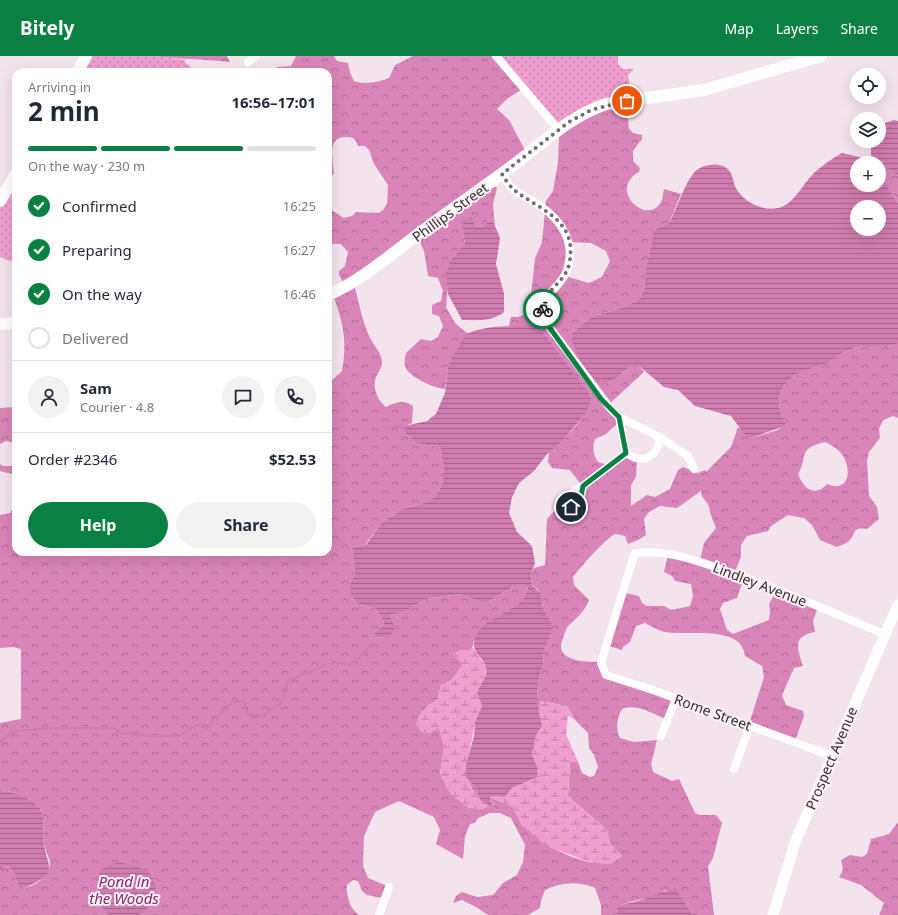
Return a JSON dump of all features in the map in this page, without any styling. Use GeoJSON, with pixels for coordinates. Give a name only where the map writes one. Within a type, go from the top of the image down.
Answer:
{"type":"FeatureCollection","features":[{"type":"Feature","properties":{"kind":"main road"},"geometry":{"type":"LineString","coordinates":[[79,68],[86,56]]}},
{"type":"Feature","properties":{"kind":"main road","name":"Phillips Street"},"geometry":{"type":"LineString","coordinates":[[332,293],[342,289],[367,273],[502,174],[559,130],[591,110],[606,104],[704,90],[821,56]]}},
{"type":"Feature","properties":{"kind":"main road"},"geometry":{"type":"LineString","coordinates":[[0,201],[12,181]]}},
{"type":"Feature","properties":{"kind":"main road"},"geometry":{"type":"LineString","coordinates":[[0,324],[12,323]]}},
{"type":"Feature","properties":{"kind":"street"},"geometry":{"type":"LineString","coordinates":[[248,62],[256,56]]}},
{"type":"Feature","properties":{"kind":"street"},"geometry":{"type":"LineString","coordinates":[[496,56],[559,130]]}},
{"type":"Feature","properties":{"kind":"street"},"geometry":{"type":"LineString","coordinates":[[502,174],[512,188],[554,216],[568,234],[570,246],[569,264],[565,277],[546,298],[543,314],[547,324],[601,399],[619,417],[658,436],[688,456],[694,469]]}},
{"type":"Feature","properties":{"kind":"street"},"geometry":{"type":"LineString","coordinates":[[619,417],[626,453],[635,458],[645,459],[654,453],[659,445],[658,436]]}},
{"type":"Feature","properties":{"kind":"street"},"geometry":{"type":"LineString","coordinates":[[583,486],[626,453]]}},
{"type":"Feature","properties":{"kind":"street","name":"Lindley Avenue"},"geometry":{"type":"LineString","coordinates":[[601,663],[635,552],[658,552],[697,561],[817,606],[884,634]]}},
{"type":"Feature","properties":{"kind":"street","name":"Prospect Avenue"},"geometry":{"type":"LineString","coordinates":[[773,915],[796,840],[884,634],[898,605]]}},
{"type":"Feature","properties":{"kind":"street","name":"Rome Street"},"geometry":{"type":"LineString","coordinates":[[601,663],[606,675],[750,725],[832,756]]}},
{"type":"Feature","properties":{"kind":"street"},"geometry":{"type":"LineString","coordinates":[[661,736],[676,699]]}},
{"type":"Feature","properties":{"kind":"street"},"geometry":{"type":"LineString","coordinates":[[734,769],[750,725]]}},
{"type":"Feature","properties":{"kind":"street"},"geometry":{"type":"LineString","coordinates":[[378,915],[388,887]]}},
{"type":"Feature","properties":{"kind":"green space"},"geometry":{"type":"Polygon","coordinates":[[[86,56],[152,56],[186,60],[184,62],[191,68],[79,68],[86,56]]]}},
{"type":"Feature","properties":{"kind":"green space"},"geometry":{"type":"Polygon","coordinates":[[[152,56],[227,56],[230,62],[171,58],[152,56]]]}},
{"type":"Feature","properties":{"kind":"green space"},"geometry":{"type":"Polygon","coordinates":[[[296,56],[334,56],[337,61],[348,63],[350,73],[354,81],[367,83],[389,78],[395,65],[413,56],[492,56],[521,90],[507,99],[497,109],[509,120],[526,152],[493,185],[497,188],[493,204],[495,226],[492,219],[481,227],[475,225],[462,227],[465,243],[450,261],[446,307],[455,323],[468,334],[448,366],[445,389],[435,387],[416,378],[407,370],[405,366],[406,353],[421,339],[431,341],[438,337],[443,326],[439,316],[432,314],[432,305],[441,301],[443,291],[438,278],[428,276],[424,251],[419,240],[355,288],[367,330],[382,360],[375,381],[376,393],[380,401],[386,407],[400,402],[406,402],[413,406],[412,423],[406,426],[405,433],[416,443],[440,447],[444,468],[442,485],[433,498],[422,504],[400,509],[396,514],[381,523],[365,545],[354,547],[352,551],[355,573],[350,584],[358,604],[375,608],[384,621],[382,627],[376,631],[372,638],[387,637],[395,627],[390,615],[405,612],[425,599],[460,594],[481,602],[488,602],[514,586],[524,583],[528,588],[524,597],[517,605],[490,622],[482,629],[475,638],[472,650],[459,651],[454,655],[463,663],[452,680],[441,685],[438,698],[435,702],[428,705],[419,717],[416,725],[422,732],[429,733],[439,727],[444,748],[440,774],[450,793],[469,808],[488,805],[482,801],[493,808],[494,805],[490,800],[491,798],[512,806],[522,825],[550,847],[572,857],[592,863],[622,856],[610,844],[607,830],[568,796],[570,762],[578,762],[582,773],[590,777],[594,776],[598,767],[594,755],[589,748],[588,733],[574,719],[567,706],[540,701],[541,718],[537,700],[538,682],[543,665],[544,650],[550,638],[551,621],[543,608],[542,599],[538,590],[532,585],[531,574],[534,568],[545,565],[547,519],[561,504],[564,504],[580,494],[582,486],[570,470],[552,468],[548,462],[549,452],[556,447],[574,428],[592,399],[588,391],[538,326],[509,326],[511,317],[518,317],[526,314],[530,305],[535,258],[542,242],[546,201],[553,191],[558,162],[559,138],[555,132],[626,101],[629,129],[633,133],[642,135],[642,141],[641,140],[633,151],[633,161],[640,168],[639,172],[630,179],[627,187],[628,196],[639,208],[647,210],[655,209],[661,202],[664,189],[681,194],[669,223],[654,230],[646,268],[644,291],[640,298],[627,306],[591,317],[573,332],[588,370],[597,383],[608,383],[616,379],[631,366],[639,366],[644,372],[608,405],[620,421],[606,434],[595,439],[594,445],[594,454],[598,462],[613,467],[627,454],[637,459],[636,477],[631,485],[631,506],[647,495],[655,497],[670,489],[678,470],[683,467],[698,473],[705,470],[706,472],[731,447],[738,427],[751,438],[778,430],[786,422],[780,407],[779,399],[781,392],[789,380],[796,375],[806,370],[824,365],[854,348],[864,346],[890,346],[898,343],[898,418],[893,416],[883,420],[879,429],[880,438],[869,452],[867,460],[869,496],[877,507],[879,519],[867,529],[856,530],[849,541],[837,547],[820,540],[812,525],[804,518],[788,515],[771,526],[768,531],[747,536],[741,545],[741,557],[735,571],[744,578],[737,598],[723,603],[720,609],[727,630],[733,634],[769,620],[769,604],[777,590],[818,607],[813,621],[815,632],[803,636],[798,644],[799,654],[803,666],[794,668],[782,695],[786,705],[803,711],[804,716],[795,741],[749,724],[764,677],[762,666],[745,656],[742,646],[734,639],[724,635],[665,632],[645,623],[636,626],[630,642],[623,647],[622,650],[606,645],[626,593],[639,596],[642,603],[647,606],[664,606],[671,610],[690,606],[693,596],[691,584],[675,581],[672,576],[664,572],[668,554],[700,561],[704,543],[716,528],[709,506],[702,496],[701,491],[677,508],[660,506],[649,512],[644,519],[646,535],[638,540],[628,544],[625,536],[616,534],[612,536],[593,553],[573,577],[574,585],[589,600],[583,611],[568,626],[564,635],[561,646],[562,651],[566,656],[571,659],[599,662],[606,675],[673,697],[666,719],[640,709],[629,707],[623,708],[618,719],[618,735],[620,738],[634,742],[657,740],[651,764],[653,772],[672,781],[679,779],[695,813],[700,815],[716,815],[722,823],[713,858],[708,866],[714,915],[693,915],[691,910],[682,900],[666,890],[654,896],[629,902],[617,907],[616,915],[601,915],[601,905],[595,888],[576,883],[558,885],[545,890],[540,908],[528,915],[488,915],[462,900],[453,903],[456,896],[462,892],[477,897],[493,895],[503,883],[517,875],[523,862],[525,845],[511,818],[500,813],[490,813],[478,818],[475,823],[470,824],[465,836],[463,859],[436,844],[440,830],[434,817],[399,801],[375,812],[364,836],[363,866],[368,878],[387,886],[382,898],[367,895],[362,891],[358,881],[353,880],[347,885],[349,902],[359,915],[0,915],[0,872],[4,867],[8,866],[14,873],[19,888],[24,888],[39,882],[46,874],[50,864],[44,843],[43,817],[40,808],[24,797],[0,790],[0,723],[21,719],[21,649],[13,647],[0,648],[0,515],[10,513],[12,510],[12,556],[332,556],[332,380],[342,371],[344,361],[344,334],[334,298],[348,291],[339,275],[339,271],[345,266],[348,252],[341,244],[332,244],[332,210],[344,218],[352,216],[356,212],[379,213],[387,204],[388,185],[374,164],[369,150],[365,146],[358,146],[354,139],[349,137],[336,140],[333,144],[332,150],[332,68],[277,67],[291,66],[296,56]],[[569,242],[565,276],[589,283],[602,277],[610,261],[606,251],[591,243],[569,242]],[[825,442],[810,447],[807,450],[798,474],[806,487],[810,490],[818,490],[827,484],[835,486],[841,485],[845,482],[848,472],[847,465],[845,459],[836,448],[825,442]]]}},
{"type":"Feature","properties":{"kind":"green space"},"geometry":{"type":"Polygon","coordinates":[[[492,56],[618,56],[618,64],[623,69],[634,69],[628,75],[632,99],[558,129],[492,56]]]}},
{"type":"Feature","properties":{"kind":"green space"},"geometry":{"type":"Polygon","coordinates":[[[332,155],[334,174],[332,175],[332,155]]]}},
{"type":"Feature","properties":{"kind":"green space"},"geometry":{"type":"Polygon","coordinates":[[[886,168],[898,176],[898,203],[886,184],[886,168]]]}},
{"type":"Feature","properties":{"kind":"green space"},"geometry":{"type":"Polygon","coordinates":[[[12,179],[12,262],[0,257],[0,200],[12,179]]]}},
{"type":"Feature","properties":{"kind":"green space"},"geometry":{"type":"Polygon","coordinates":[[[12,407],[12,442],[6,441],[0,444],[0,408],[12,407]]]}},
{"type":"Feature","properties":{"kind":"green space"},"geometry":{"type":"Polygon","coordinates":[[[0,464],[3,466],[12,466],[12,474],[0,471],[0,464]]]}},
{"type":"Feature","properties":{"kind":"green space"},"geometry":{"type":"Polygon","coordinates":[[[473,648],[486,668],[484,679],[477,693],[482,706],[475,722],[466,771],[468,782],[473,792],[489,806],[482,810],[469,808],[450,793],[440,774],[444,748],[439,727],[429,733],[422,732],[416,725],[418,717],[428,705],[435,702],[438,698],[441,685],[452,680],[463,663],[452,653],[473,648]]]}},
{"type":"Feature","properties":{"kind":"green space"},"geometry":{"type":"Polygon","coordinates":[[[540,701],[567,706],[574,717],[574,719],[568,716],[566,734],[578,762],[570,762],[568,796],[607,830],[610,844],[622,856],[611,864],[592,863],[550,847],[539,840],[522,825],[512,806],[491,798],[491,796],[505,797],[512,788],[538,777],[537,766],[532,754],[534,737],[541,729],[540,701]]]}},
{"type":"Feature","properties":{"kind":"green space"},"geometry":{"type":"Polygon","coordinates":[[[467,778],[476,788],[480,799],[473,791],[467,778]]]}},
{"type":"Feature","properties":{"kind":"green space"},"geometry":{"type":"Polygon","coordinates":[[[898,822],[898,915],[879,915],[884,903],[861,885],[839,877],[843,870],[841,860],[850,855],[862,857],[867,854],[871,839],[889,834],[898,822]]]}},
{"type":"Feature","properties":{"kind":"water"},"geometry":{"type":"Polygon","coordinates":[[[894,120],[898,121],[898,176],[886,168],[886,156],[871,156],[871,148],[886,148],[886,123],[894,120]]]}},
{"type":"Feature","properties":{"kind":"water"},"geometry":{"type":"Polygon","coordinates":[[[842,153],[855,156],[850,156],[850,192],[886,192],[886,184],[898,203],[898,343],[890,346],[864,346],[854,348],[824,365],[806,370],[796,375],[784,386],[779,399],[782,414],[786,422],[785,426],[751,438],[745,435],[731,416],[695,406],[678,390],[664,387],[639,366],[631,366],[616,379],[608,383],[597,383],[579,359],[572,339],[573,332],[591,317],[627,306],[640,298],[644,291],[646,268],[654,230],[669,223],[686,186],[696,171],[712,165],[727,168],[732,175],[734,184],[738,191],[747,201],[759,207],[772,209],[789,203],[815,172],[842,153]]]}},
{"type":"Feature","properties":{"kind":"water"},"geometry":{"type":"Polygon","coordinates":[[[471,218],[475,225],[481,227],[492,219],[500,238],[496,264],[504,294],[504,312],[484,320],[462,320],[448,294],[446,274],[450,261],[465,243],[462,227],[465,221],[471,218]]]}},
{"type":"Feature","properties":{"kind":"water"},"geometry":{"type":"Polygon","coordinates":[[[538,326],[588,391],[592,399],[586,412],[564,440],[547,454],[534,471],[519,483],[512,497],[509,513],[517,532],[532,546],[535,563],[531,574],[532,585],[541,594],[543,608],[551,621],[552,628],[550,638],[544,650],[543,665],[538,682],[537,700],[542,726],[535,737],[532,754],[537,766],[538,777],[512,788],[505,797],[491,796],[490,800],[495,808],[493,808],[480,800],[476,788],[466,777],[466,765],[474,736],[475,722],[482,706],[477,693],[486,673],[486,667],[476,651],[474,641],[482,627],[513,608],[525,596],[528,588],[524,584],[514,586],[488,602],[481,602],[460,594],[425,599],[405,612],[390,615],[395,627],[394,632],[387,637],[372,638],[376,631],[382,627],[384,621],[375,608],[358,604],[351,595],[350,584],[355,573],[352,550],[354,547],[366,545],[381,523],[396,514],[400,509],[422,504],[433,498],[442,485],[444,468],[440,447],[416,443],[405,433],[405,426],[427,421],[436,414],[445,393],[448,366],[466,334],[492,327],[538,326]]]}},
{"type":"Feature","properties":{"kind":"water"},"geometry":{"type":"Polygon","coordinates":[[[0,790],[18,794],[30,800],[40,808],[42,813],[43,840],[49,867],[46,875],[25,888],[19,888],[14,873],[8,866],[4,867],[0,872],[0,790]]]}},
{"type":"Feature","properties":{"kind":"water","name":"Pond in the Woods"},"geometry":{"type":"Polygon","coordinates":[[[121,863],[135,866],[148,872],[155,885],[156,891],[153,902],[146,910],[135,915],[109,915],[100,900],[100,870],[112,864],[121,863]]]}},
{"type":"Feature","properties":{"kind":"water"},"geometry":{"type":"Polygon","coordinates":[[[677,889],[693,915],[616,915],[617,907],[677,889]]]}},
{"type":"Feature","properties":{"kind":"waterway"},"geometry":{"type":"LineString","coordinates":[[386,428],[397,426],[405,428]]}},
{"type":"Feature","properties":{"kind":"waterway"},"geometry":{"type":"LineString","coordinates":[[331,661],[350,665],[357,660],[372,643]]}},
{"type":"Feature","properties":{"kind":"waterway"},"geometry":{"type":"LineString","coordinates":[[0,742],[13,731],[55,728],[114,728],[121,734],[136,732],[147,736],[180,736],[196,725],[207,729],[214,718],[220,715],[230,704],[239,701],[244,701],[247,714],[264,716],[268,711],[281,703],[290,680],[326,664]]}},
{"type":"Feature","properties":{"kind":"way so far"},"geometry":{"type":"LineString","coordinates":[[543,309],[546,298],[555,286],[565,277],[569,264],[570,246],[568,234],[554,216],[540,205],[525,198],[512,188],[502,174],[569,122],[606,104],[627,101]]}},
{"type":"Feature","properties":{"kind":"route"},"geometry":{"type":"LineString","coordinates":[[543,309],[543,314],[547,324],[601,399],[619,417],[626,453],[583,486],[581,497],[577,504],[571,507]]}}]}
